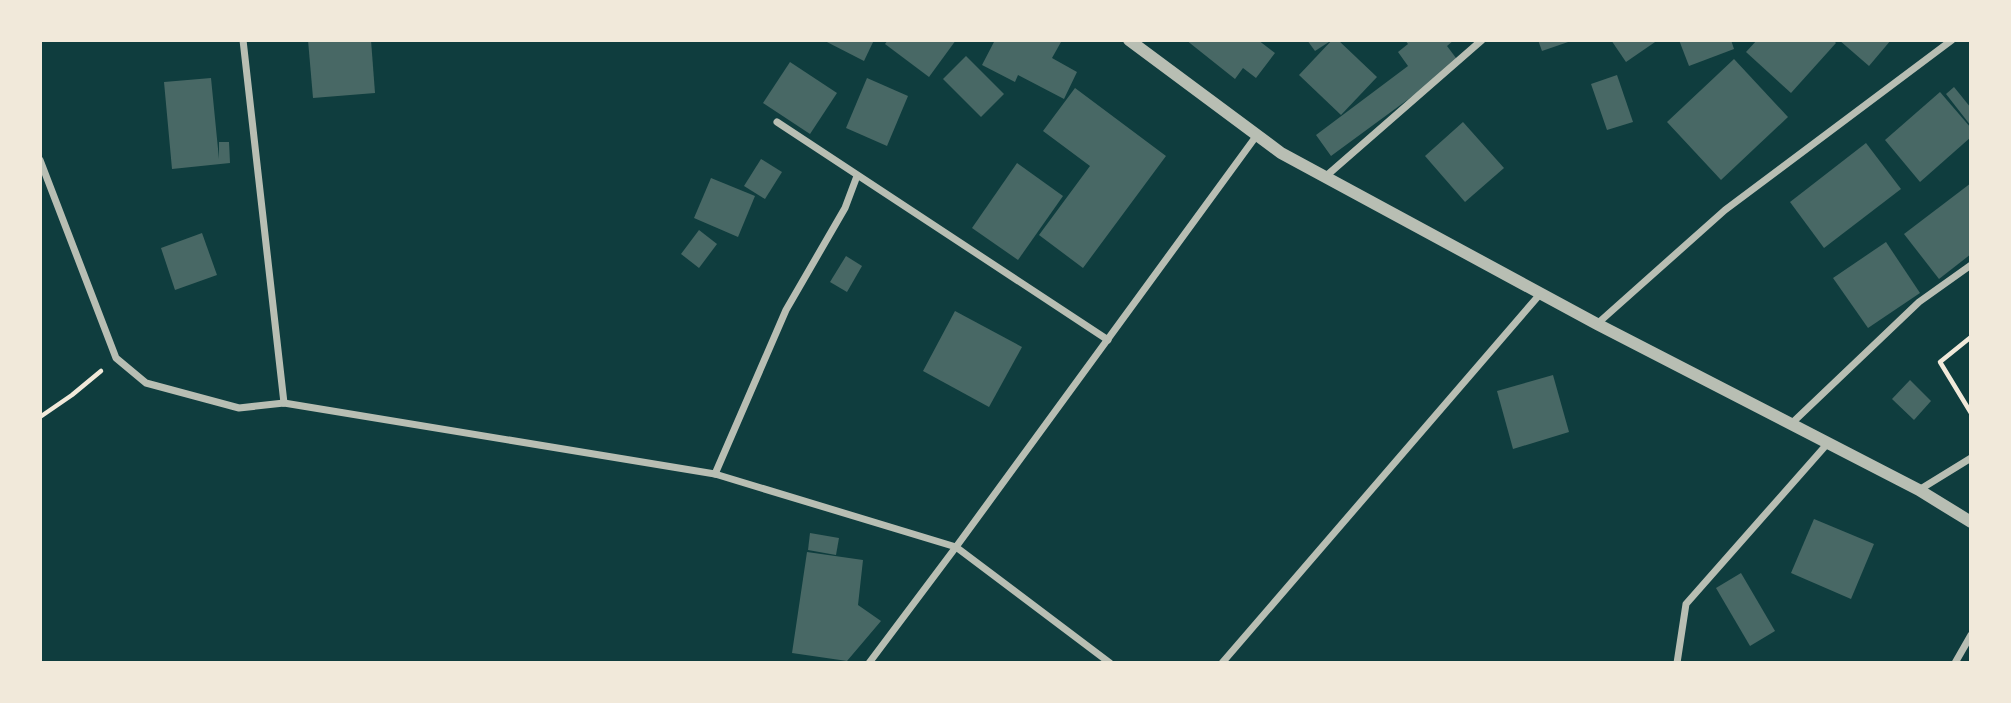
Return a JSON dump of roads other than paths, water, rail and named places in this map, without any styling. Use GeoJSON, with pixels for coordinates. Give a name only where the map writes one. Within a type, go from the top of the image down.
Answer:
{"type":"FeatureCollection","features":[{"type":"Feature","properties":{"kind":"street"},"geometry":{"type":"LineString","coordinates":[[243,40],[284,403]]}},
{"type":"Feature","properties":{"kind":"street"},"geometry":{"type":"LineString","coordinates":[[1129,40],[1281,153],[1597,324],[1919,490],[1971,522]]}},
{"type":"Feature","properties":{"kind":"street"},"geometry":{"type":"LineString","coordinates":[[1325,177],[1482,40]]}},
{"type":"Feature","properties":{"kind":"street"},"geometry":{"type":"LineString","coordinates":[[1597,324],[1726,210],[1952,40]]}},
{"type":"Feature","properties":{"kind":"street"},"geometry":{"type":"LineString","coordinates":[[777,122],[1108,340]]}},
{"type":"Feature","properties":{"kind":"street"},"geometry":{"type":"LineString","coordinates":[[869,663],[957,547],[1257,135]]}},
{"type":"Feature","properties":{"kind":"street"},"geometry":{"type":"LineString","coordinates":[[40,160],[116,358],[146,383],[239,408],[284,403],[715,474],[957,547],[1110,663]]}},
{"type":"Feature","properties":{"kind":"street"},"geometry":{"type":"LineString","coordinates":[[715,474],[786,310],[845,208],[857,176]]}},
{"type":"Feature","properties":{"kind":"street"},"geometry":{"type":"LineString","coordinates":[[1790,424],[1919,302],[1971,265]]}},
{"type":"Feature","properties":{"kind":"street"},"geometry":{"type":"LineString","coordinates":[[1222,663],[1541,293]]}},
{"type":"Feature","properties":{"kind":"street"},"geometry":{"type":"LineString","coordinates":[[1677,663],[1686,604],[1828,443]]}},
{"type":"Feature","properties":{"kind":"street"},"geometry":{"type":"LineString","coordinates":[[1919,490],[1971,458]]}},
{"type":"Feature","properties":{"kind":"street"},"geometry":{"type":"LineString","coordinates":[[1955,663],[1971,635]]}}]}
